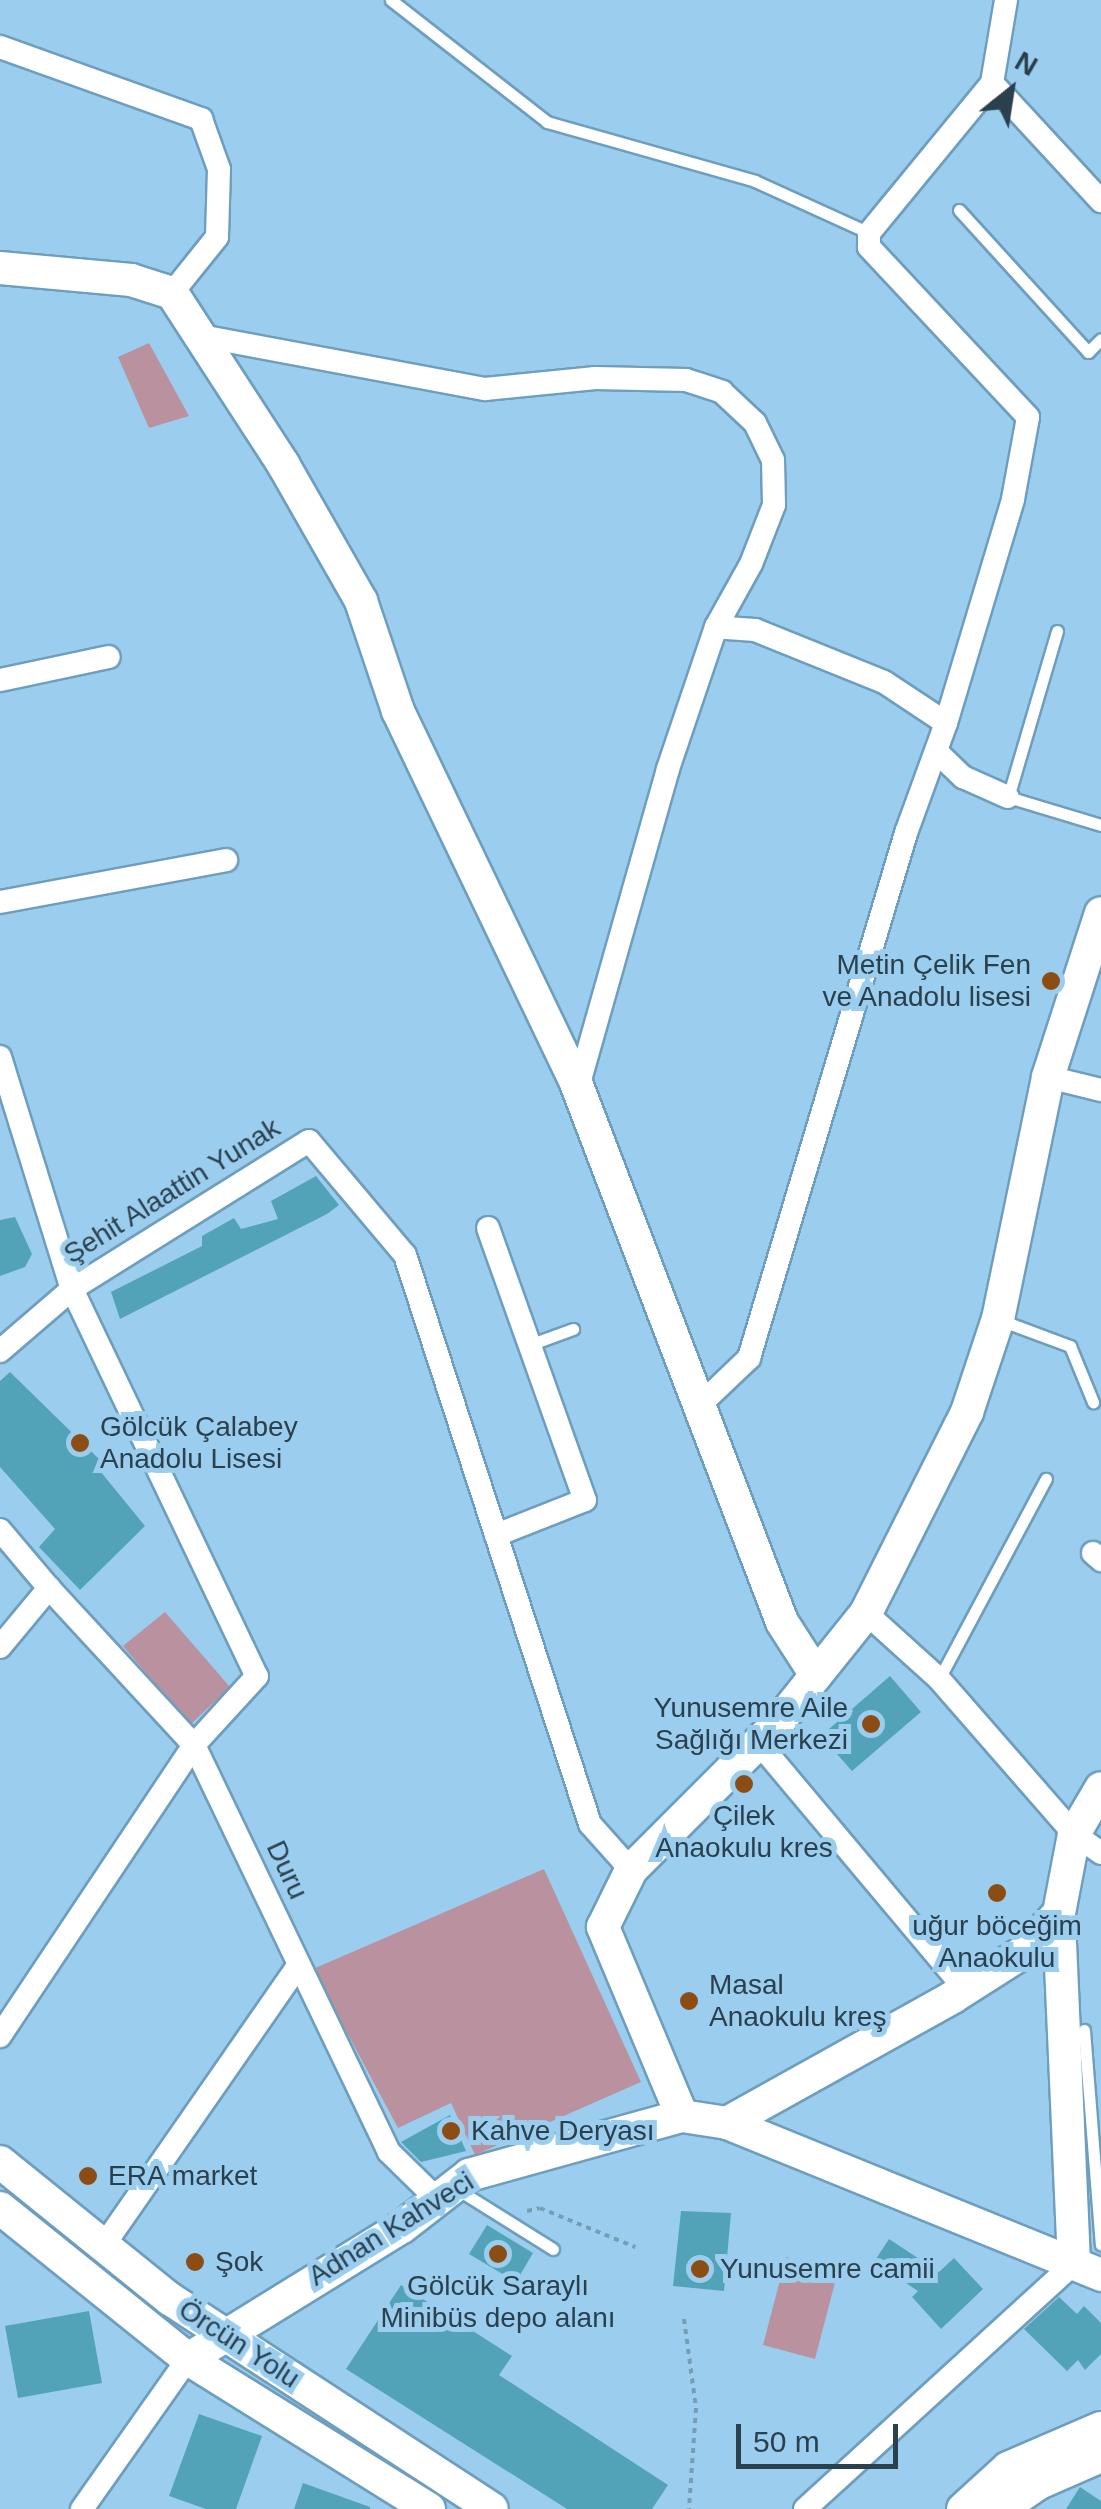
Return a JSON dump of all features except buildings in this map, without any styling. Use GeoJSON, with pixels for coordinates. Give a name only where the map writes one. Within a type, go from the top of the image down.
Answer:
{"type":"FeatureCollection","features":[{"type":"Feature","properties":{"kind":"street"},"geometry":{"type":"LineString","coordinates":[[703,1402],[749,1358],[906,833],[938,753],[1013,499],[1028,417],[869,247],[869,234],[992,83],[1006,0]]}},
{"type":"Feature","properties":{"kind":"street"},"geometry":{"type":"LineString","coordinates":[[0,47],[201,120],[220,169],[217,237],[172,293]]}},
{"type":"Feature","properties":{"kind":"street"},"geometry":{"type":"LineString","coordinates":[[992,83],[1101,200]]}},
{"type":"Feature","properties":{"kind":"street"},"geometry":{"type":"LineString","coordinates":[[0,268],[131,280],[172,293],[361,601],[398,711],[578,1088],[703,1402],[782,1622],[816,1675]]}},
{"type":"Feature","properties":{"kind":"street"},"geometry":{"type":"LineString","coordinates":[[201,336],[485,389],[596,378],[686,380],[722,392],[754,423],[773,460],[774,504],[751,564],[716,627],[668,769],[578,1088]]}},
{"type":"Feature","properties":{"kind":"street"},"geometry":{"type":"LineString","coordinates":[[716,627],[756,630],[884,682],[946,723]]}},
{"type":"Feature","properties":{"kind":"street"},"geometry":{"type":"LineString","coordinates":[[0,680],[109,656]]}},
{"type":"Feature","properties":{"kind":"street"},"geometry":{"type":"LineString","coordinates":[[938,753],[963,777],[1008,797]]}},
{"type":"Feature","properties":{"kind":"street"},"geometry":{"type":"LineString","coordinates":[[0,902],[226,860]]}},
{"type":"Feature","properties":{"kind":"street"},"geometry":{"type":"LineString","coordinates":[[682,2116],[603,1926],[630,1870],[757,1741],[866,1613],[967,1412],[998,1319],[1048,1077],[1101,913]]}},
{"type":"Feature","properties":{"kind":"street"},"geometry":{"type":"LineString","coordinates":[[0,1058],[72,1289],[257,1676],[194,1745],[0,2036]]}},
{"type":"Feature","properties":{"kind":"street"},"geometry":{"type":"LineString","coordinates":[[1048,1077],[1101,1090]]}},
{"type":"Feature","properties":{"kind":"street","name":"Şehit Alaattin Yunak"},"geometry":{"type":"LineString","coordinates":[[0,1351],[72,1289],[309,1141],[405,1255],[496,1534]]}},
{"type":"Feature","properties":{"kind":"street"},"geometry":{"type":"LineString","coordinates":[[488,1228],[584,1500],[496,1534],[590,1824],[630,1870]]}},
{"type":"Feature","properties":{"kind":"street","name":"Duru"},"geometry":{"type":"LineString","coordinates":[[0,1530],[194,1745],[390,2152],[445,2193]]}},
{"type":"Feature","properties":{"kind":"street"},"geometry":{"type":"LineString","coordinates":[[0,1647],[49,1588]]}},
{"type":"Feature","properties":{"kind":"street"},"geometry":{"type":"LineString","coordinates":[[866,1613],[939,1679],[1088,1843]]}},
{"type":"Feature","properties":{"kind":"street"},"geometry":{"type":"LineString","coordinates":[[757,1741],[965,1989]]}},
{"type":"Feature","properties":{"kind":"street"},"geometry":{"type":"LineString","coordinates":[[727,2123],[1022,1954],[1059,1912],[1088,1843],[1101,1788]]}},
{"type":"Feature","properties":{"kind":"street"},"geometry":{"type":"LineString","coordinates":[[805,2509],[1092,2261],[1059,1912]]}},
{"type":"Feature","properties":{"kind":"street"},"geometry":{"type":"LineString","coordinates":[[104,2244],[298,1966]]}},
{"type":"Feature","properties":{"kind":"street","name":"Adnan Kahveci"},"geometry":{"type":"LineString","coordinates":[[188,2358],[221,2332],[469,2176],[682,2116],[727,2123],[1092,2261]]}},
{"type":"Feature","properties":{"kind":"street","name":"Örcün Yolu"},"geometry":{"type":"LineString","coordinates":[[0,2162],[221,2332],[492,2509]]}},
{"type":"Feature","properties":{"kind":"street","name":"Örcün Yolu"},"geometry":{"type":"LineString","coordinates":[[0,2208],[188,2358],[429,2509]]}},
{"type":"Feature","properties":{"kind":"street"},"geometry":{"type":"LineString","coordinates":[[82,2509],[188,2358]]}},
{"type":"Feature","properties":{"kind":"street"},"geometry":{"type":"LineString","coordinates":[[963,2509],[1008,2468],[1101,2428]]}},
{"type":"Feature","properties":{"kind":"street"},"geometry":{"type":"LineString","coordinates":[[1001,2509],[1039,2482],[1101,2456]]}},
{"type":"Feature","properties":{"kind":"lane"},"geometry":{"type":"LineString","coordinates":[[390,0],[547,122],[755,181],[869,234]]}},
{"type":"Feature","properties":{"kind":"lane"},"geometry":{"type":"LineString","coordinates":[[959,210],[1088,352],[1101,338]]}},
{"type":"Feature","properties":{"kind":"lane"},"geometry":{"type":"LineString","coordinates":[[1057,632],[1008,797],[1101,824]]}},
{"type":"Feature","properties":{"kind":"lane"},"geometry":{"type":"LineString","coordinates":[[998,1319],[1070,1346],[1093,1402]]}},
{"type":"Feature","properties":{"kind":"lane"},"geometry":{"type":"LineString","coordinates":[[530,1345],[572,1330]]}},
{"type":"Feature","properties":{"kind":"lane"},"geometry":{"type":"LineString","coordinates":[[939,1679],[1046,1479]]}},
{"type":"Feature","properties":{"kind":"lane"},"geometry":{"type":"LineString","coordinates":[[1084,2030],[1092,2261]]}},
{"type":"Feature","properties":{"kind":"lane"},"geometry":{"type":"LineString","coordinates":[[445,2193],[554,2249]]}},
{"type":"Feature","properties":{"kind":"path"},"geometry":{"type":"LineString","coordinates":[[515,2204],[635,2247]]}},
{"type":"Feature","properties":{"kind":"path"},"geometry":{"type":"LineString","coordinates":[[684,2319],[696,2408],[689,2509]]}},
{"type":"Feature","properties":{"kind":"shaded area"},"geometry":{"type":"Polygon","coordinates":[[[149,343],[189,416],[149,428],[118,357],[149,343]]]}},
{"type":"Feature","properties":{"kind":"shaded area"},"geometry":{"type":"Polygon","coordinates":[[[165,1612],[230,1687],[190,1725],[123,1646],[165,1612]]]}},
{"type":"Feature","properties":{"kind":"shaded area"},"geometry":{"type":"Polygon","coordinates":[[[544,1869],[641,2082],[475,2155],[451,2103],[398,2128],[313,1969],[544,1869]]]}},
{"type":"Feature","properties":{"kind":"shaded area"},"geometry":{"type":"Polygon","coordinates":[[[786,2257],[838,2271],[815,2359],[763,2345],[786,2257]]]}},
{"type":"Feature","properties":{"kind":"place","name":"Metin Çelik Fen ve Anadolu lisesi"},"geometry":{"type":"Point","coordinates":[1051,981]}},
{"type":"Feature","properties":{"kind":"place","name":"Gölcük Çalabey Anadolu Lisesi"},"geometry":{"type":"Point","coordinates":[80,1443]}},
{"type":"Feature","properties":{"kind":"place","name":"Yunusemre Aile Sağlığı Merkezi"},"geometry":{"type":"Point","coordinates":[871,1724]}},
{"type":"Feature","properties":{"kind":"place","name":"Çilek Anaokulu kres"},"geometry":{"type":"Point","coordinates":[744,1784]}},
{"type":"Feature","properties":{"kind":"place","name":"uğur böceğim Anaokulu"},"geometry":{"type":"Point","coordinates":[997,1893]}},
{"type":"Feature","properties":{"kind":"place","name":"Masal Anaokulu kreş"},"geometry":{"type":"Point","coordinates":[689,2001]}},
{"type":"Feature","properties":{"kind":"place","name":"Kahve Deryası"},"geometry":{"type":"Point","coordinates":[451,2131]}},
{"type":"Feature","properties":{"kind":"place","name":"ERA market"},"geometry":{"type":"Point","coordinates":[88,2176]}},
{"type":"Feature","properties":{"kind":"place","name":"Gölcük Saraylı Minibüs depo alanı"},"geometry":{"type":"Point","coordinates":[498,2254]}},
{"type":"Feature","properties":{"kind":"place","name":"Şok"},"geometry":{"type":"Point","coordinates":[195,2262]}},
{"type":"Feature","properties":{"kind":"place","name":"Yunusemre camii"},"geometry":{"type":"Point","coordinates":[700,2269]}}]}
